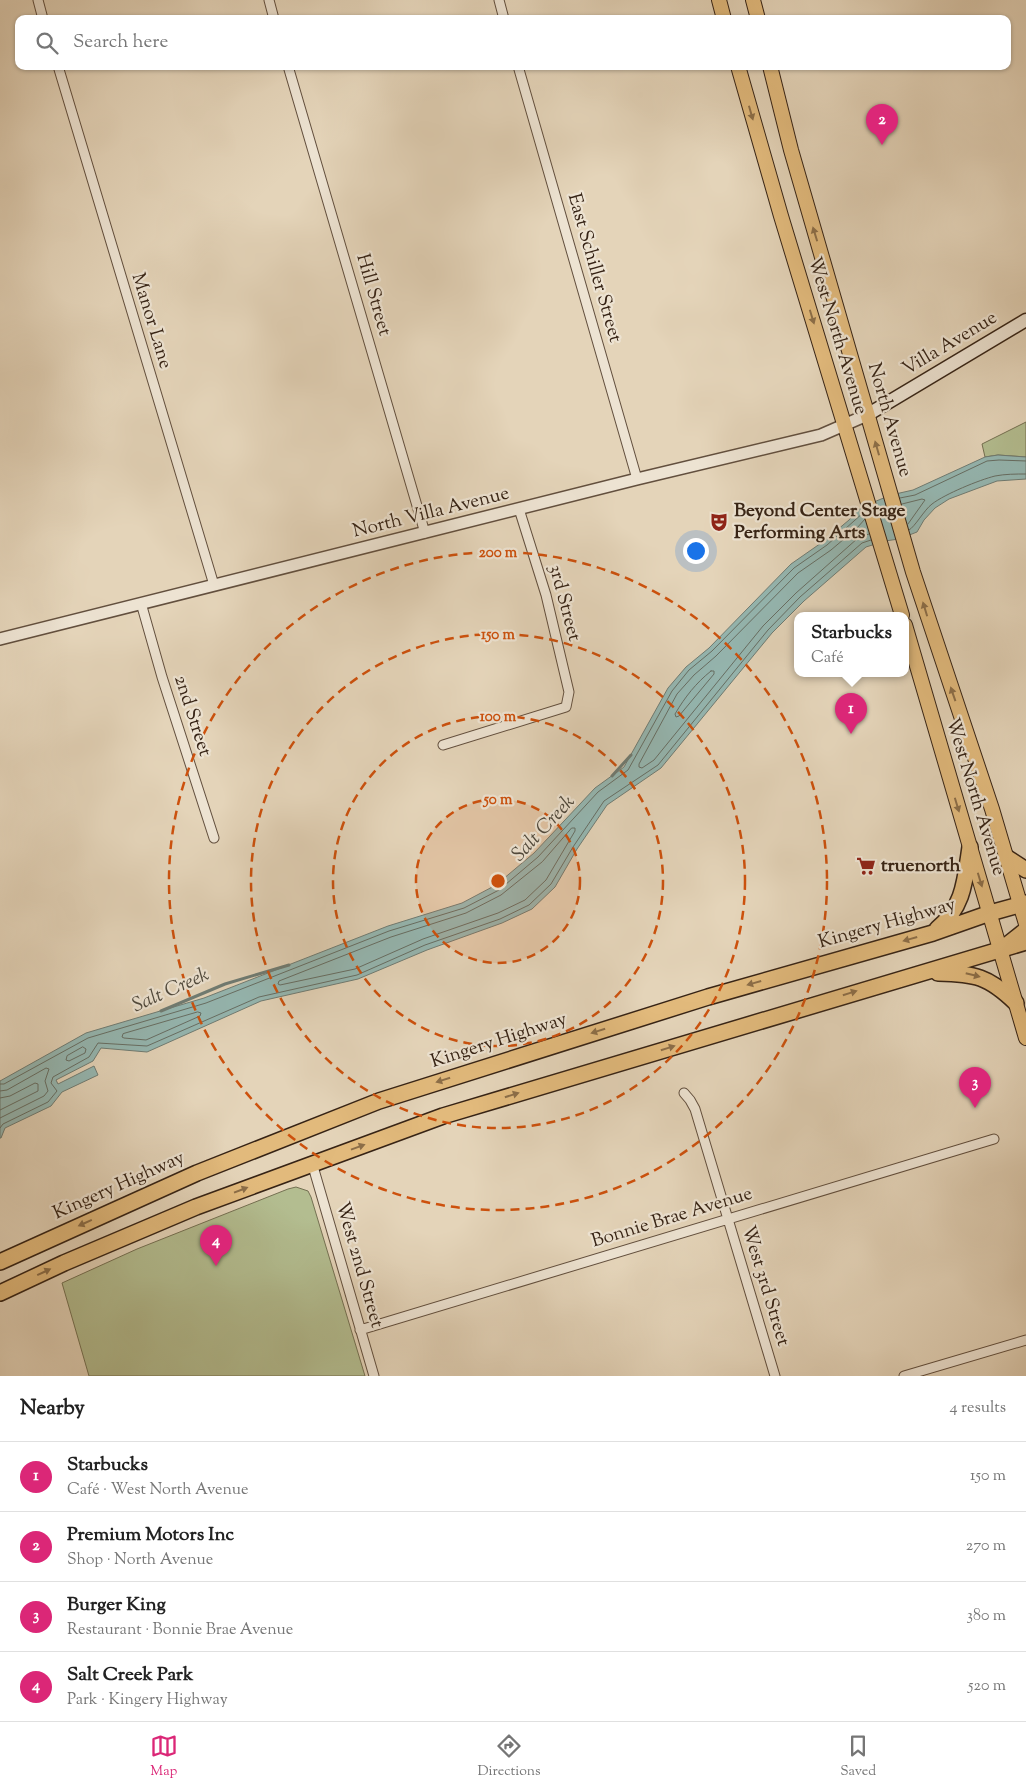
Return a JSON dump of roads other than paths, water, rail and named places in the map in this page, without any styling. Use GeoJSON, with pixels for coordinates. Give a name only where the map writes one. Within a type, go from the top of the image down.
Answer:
{"type":"FeatureCollection","features":[{"type":"Feature","properties":{"kind":"highway"},"geometry":{"type":"LineString","coordinates":[[933,933],[948,920],[960,899],[970,848]]}},
{"type":"Feature","properties":{"kind":"highway"},"geometry":{"type":"LineString","coordinates":[[1006,857],[1026,870]]}},
{"type":"Feature","properties":{"kind":"highway","name":"Kingery Highway"},"geometry":{"type":"LineString","coordinates":[[0,1262],[197,1173],[379,1101],[700,999],[933,933],[990,913],[1023,904]]}},
{"type":"Feature","properties":{"kind":"highway"},"geometry":{"type":"LineString","coordinates":[[1000,950],[1026,930]]}},
{"type":"Feature","properties":{"kind":"highway"},"geometry":{"type":"LineString","coordinates":[[0,1293],[64,1263],[187,1211],[442,1116],[1026,942]]}},
{"type":"Feature","properties":{"kind":"highway"},"geometry":{"type":"LineString","coordinates":[[924,972],[978,976],[989,981],[1016,1003]]}},
{"type":"Feature","properties":{"kind":"main road"},"geometry":{"type":"LineString","coordinates":[[719,0],[723,15]]}},
{"type":"Feature","properties":{"kind":"main road"},"geometry":{"type":"LineString","coordinates":[[753,0],[757,15]]}},
{"type":"Feature","properties":{"kind":"main road","name":"West North Avenue"},"geometry":{"type":"LineString","coordinates":[[739,70],[781,216],[901,612]]}},
{"type":"Feature","properties":{"kind":"main road","name":"North Avenue"},"geometry":{"type":"LineString","coordinates":[[771,70],[791,150],[913,572],[1023,904],[1026,924]]}},
{"type":"Feature","properties":{"kind":"main road","name":"Villa Avenue"},"geometry":{"type":"LineString","coordinates":[[868,415],[1026,320]]}},
{"type":"Feature","properties":{"kind":"main road","name":"West North Avenue"},"geometry":{"type":"LineString","coordinates":[[909,639],[1026,1038]]}},
{"type":"Feature","properties":{"kind":"street"},"geometry":{"type":"LineString","coordinates":[[38,0],[43,15]]}},
{"type":"Feature","properties":{"kind":"street"},"geometry":{"type":"LineString","coordinates":[[269,0],[273,15]]}},
{"type":"Feature","properties":{"kind":"street"},"geometry":{"type":"LineString","coordinates":[[498,0],[503,15]]}},
{"type":"Feature","properties":{"kind":"street","name":"Manor Lane"},"geometry":{"type":"LineString","coordinates":[[59,70],[214,585]]}},
{"type":"Feature","properties":{"kind":"street","name":"Hill Street"},"geometry":{"type":"LineString","coordinates":[[289,70],[425,533]]}},
{"type":"Feature","properties":{"kind":"street","name":"East Schiller Street"},"geometry":{"type":"LineString","coordinates":[[519,70],[637,479]]}},
{"type":"Feature","properties":{"kind":"street","name":"North Villa Avenue"},"geometry":{"type":"LineString","coordinates":[[0,639],[519,508],[821,435],[868,415]]}},
{"type":"Feature","properties":{"kind":"street","name":"3rd Street"},"geometry":{"type":"LineString","coordinates":[[443,745],[566,707],[569,692],[546,595],[519,508]]}},
{"type":"Feature","properties":{"kind":"street","name":"2nd Street"},"geometry":{"type":"LineString","coordinates":[[142,603],[162,677],[214,838]]}},
{"type":"Feature","properties":{"kind":"street","name":"West 3rd Street"},"geometry":{"type":"LineString","coordinates":[[684,1093],[696,1109],[775,1376]]}},
{"type":"Feature","properties":{"kind":"street","name":"Bonnie Brae Avenue"},"geometry":{"type":"LineString","coordinates":[[360,1330],[994,1139]]}},
{"type":"Feature","properties":{"kind":"street","name":"West 2nd Street"},"geometry":{"type":"LineString","coordinates":[[312,1163],[374,1376]]}},
{"type":"Feature","properties":{"kind":"street"},"geometry":{"type":"LineString","coordinates":[[904,1376],[1026,1340]]}},
{"type":"Feature","properties":{"kind":"water"},"geometry":{"type":"Polygon","coordinates":[[[998,455],[1026,457],[1026,479],[997,481],[949,499],[935,508],[924,520],[917,532],[899,539],[866,547],[804,601],[772,633],[661,768],[607,805],[577,849],[555,887],[532,909],[502,923],[427,950],[358,979],[261,1001],[147,1052],[101,1048],[93,1061],[56,1080],[58,1084],[94,1066],[98,1075],[62,1092],[51,1106],[5,1128],[0,1138],[0,1081],[86,1033],[204,998],[388,926],[462,903],[496,885],[534,853],[595,788],[624,767],[668,688],[686,667],[709,648],[791,564],[824,541],[864,506],[891,495],[913,490],[985,457],[998,455]]]}},
{"type":"Feature","properties":{"kind":"waterway","name":"Salt Creek"},"geometry":{"type":"LineString","coordinates":[[612,776],[631,755]]}},
{"type":"Feature","properties":{"kind":"waterway","name":"Salt Creek"},"geometry":{"type":"LineString","coordinates":[[161,1011],[225,984],[289,965]]}},
{"type":"Feature","properties":{"kind":"place","name":"Premium Motors Inc"},"geometry":{"type":"Point","coordinates":[882,145]}},
{"type":"Feature","properties":{"kind":"place","name":"Beyond Center Stage Performing Arts"},"geometry":{"type":"Point","coordinates":[719,522]}},
{"type":"Feature","properties":{"kind":"place","name":"Starbucks"},"geometry":{"type":"Point","coordinates":[851,734]}},
{"type":"Feature","properties":{"kind":"place","name":"truenorth"},"geometry":{"type":"Point","coordinates":[866,866]}},
{"type":"Feature","properties":{"kind":"place","name":"Burger King"},"geometry":{"type":"Point","coordinates":[975,1108]}},
{"type":"Feature","properties":{"kind":"place","name":"Salt Creek Park"},"geometry":{"type":"Point","coordinates":[216,1266]}}]}
